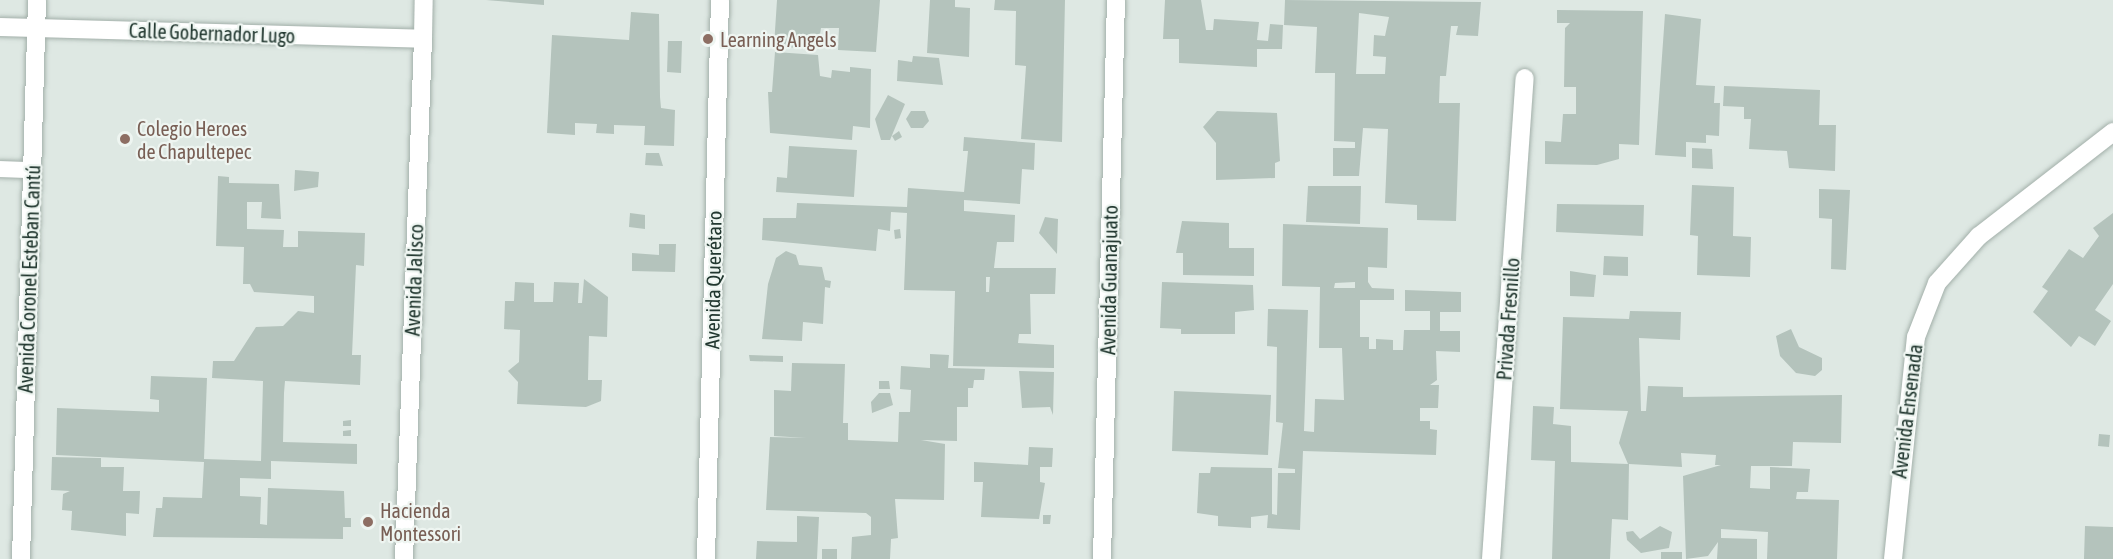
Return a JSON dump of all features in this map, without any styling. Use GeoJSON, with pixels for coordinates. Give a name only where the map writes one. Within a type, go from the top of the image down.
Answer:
{"type":"FeatureCollection","features":[{"type":"Feature","properties":{"kind":"street","name":"Avenida Coronel Esteban Cantú"},"geometry":{"type":"LineString","coordinates":[[21,559],[37,0]]}},
{"type":"Feature","properties":{"kind":"street","name":"Avenida Jalisco"},"geometry":{"type":"LineString","coordinates":[[404,559],[424,0]]}},
{"type":"Feature","properties":{"kind":"street","name":"Avenida Querétaro"},"geometry":{"type":"LineString","coordinates":[[706,559],[720,0]]}},
{"type":"Feature","properties":{"kind":"street","name":"Avenida Guanajuato"},"geometry":{"type":"LineString","coordinates":[[1102,559],[1116,0]]}},
{"type":"Feature","properties":{"kind":"street","name":"Calle Gobernador Lugo"},"geometry":{"type":"LineString","coordinates":[[0,27],[423,39]]}},
{"type":"Feature","properties":{"kind":"street","name":"Privada Fresnillo"},"geometry":{"type":"LineString","coordinates":[[1491,559],[1525,78]]}},
{"type":"Feature","properties":{"kind":"street","name":"Avenida Ensenada"},"geometry":{"type":"LineString","coordinates":[[1893,559],[1916,337],[1937,283],[1980,236],[2113,132]]}},
{"type":"Feature","properties":{"kind":"lane"},"geometry":{"type":"LineString","coordinates":[[0,169],[32,170]]}},
{"type":"Feature","properties":{"kind":"building"},"geometry":{"type":"Polygon","coordinates":[[[486,0],[544,0],[544,5],[486,0]]]}},
{"type":"Feature","properties":{"kind":"building"},"geometry":{"type":"Polygon","coordinates":[[[777,0],[880,0],[876,52],[838,50],[839,28],[821,28],[819,41],[800,41],[799,48],[774,46],[777,0]]]}},
{"type":"Feature","properties":{"kind":"building"},"geometry":{"type":"Polygon","coordinates":[[[930,0],[955,0],[955,7],[970,8],[969,57],[927,53],[930,0]]]}},
{"type":"Feature","properties":{"kind":"building"},"geometry":{"type":"Polygon","coordinates":[[[995,0],[1065,0],[1062,142],[1021,139],[1026,66],[1015,65],[1016,11],[994,10],[995,0]]]}},
{"type":"Feature","properties":{"kind":"building"},"geometry":{"type":"Polygon","coordinates":[[[1165,0],[1201,0],[1206,30],[1213,30],[1214,19],[1259,22],[1257,40],[1268,41],[1270,24],[1283,25],[1282,49],[1257,49],[1257,67],[1179,63],[1179,39],[1163,39],[1165,0]]]}},
{"type":"Feature","properties":{"kind":"building"},"geometry":{"type":"Polygon","coordinates":[[[1285,0],[1481,2],[1478,36],[1456,35],[1458,26],[1451,26],[1446,76],[1440,76],[1439,103],[1460,103],[1456,221],[1417,220],[1417,205],[1385,203],[1388,129],[1363,128],[1359,176],[1333,176],[1333,148],[1355,148],[1355,142],[1334,141],[1335,73],[1315,73],[1317,27],[1284,25],[1285,0]],[[1359,13],[1356,74],[1385,74],[1386,57],[1373,56],[1374,35],[1385,36],[1389,17],[1359,13]]]}},
{"type":"Feature","properties":{"kind":"building"},"geometry":{"type":"Polygon","coordinates":[[[1557,10],[1643,11],[1639,145],[1619,144],[1619,159],[1597,165],[1545,164],[1545,141],[1561,142],[1563,114],[1576,114],[1576,87],[1564,87],[1565,28],[1570,23],[1557,23],[1557,10]]]}},
{"type":"Feature","properties":{"kind":"building"},"geometry":{"type":"Polygon","coordinates":[[[631,12],[659,14],[661,108],[675,110],[674,146],[644,145],[645,126],[614,125],[614,134],[596,133],[597,124],[575,123],[575,135],[547,133],[552,35],[629,40],[631,12]]]}},
{"type":"Feature","properties":{"kind":"building"},"geometry":{"type":"Polygon","coordinates":[[[1665,14],[1701,19],[1696,85],[1715,86],[1714,103],[1720,103],[1719,136],[1706,135],[1706,143],[1686,142],[1686,157],[1655,155],[1665,14]]]}},
{"type":"Feature","properties":{"kind":"building"},"geometry":{"type":"Polygon","coordinates":[[[668,41],[682,41],[681,73],[667,72],[668,41]]]}},
{"type":"Feature","properties":{"kind":"building"},"geometry":{"type":"Polygon","coordinates":[[[775,52],[818,55],[820,76],[831,78],[832,70],[850,72],[850,67],[871,69],[870,128],[853,126],[852,140],[770,133],[768,92],[772,92],[775,52]]]}},
{"type":"Feature","properties":{"kind":"building"},"geometry":{"type":"Polygon","coordinates":[[[913,56],[939,58],[943,85],[897,81],[898,60],[912,62],[913,56]]]}},
{"type":"Feature","properties":{"kind":"building"},"geometry":{"type":"Polygon","coordinates":[[[1724,86],[1820,90],[1819,125],[1836,125],[1835,171],[1789,168],[1787,151],[1749,149],[1751,119],[1744,119],[1744,107],[1723,106],[1724,86]]]}},
{"type":"Feature","properties":{"kind":"building"},"geometry":{"type":"Polygon","coordinates":[[[888,95],[905,104],[890,140],[881,140],[875,119],[888,95]]]}},
{"type":"Feature","properties":{"kind":"building"},"geometry":{"type":"Polygon","coordinates":[[[911,111],[925,111],[929,121],[923,128],[911,128],[906,119],[911,111]]]}},
{"type":"Feature","properties":{"kind":"building"},"geometry":{"type":"Polygon","coordinates":[[[1217,111],[1277,113],[1280,161],[1275,163],[1275,178],[1216,180],[1216,143],[1203,127],[1217,111]]]}},
{"type":"Feature","properties":{"kind":"building"},"geometry":{"type":"Polygon","coordinates":[[[899,131],[902,137],[895,141],[892,136],[899,131]]]}},
{"type":"Feature","properties":{"kind":"building"},"geometry":{"type":"Polygon","coordinates":[[[964,137],[1035,143],[1034,170],[1022,169],[1020,204],[964,200],[964,211],[1015,215],[1014,242],[997,242],[994,268],[1056,268],[1055,294],[1030,294],[1031,334],[1019,334],[1018,343],[1054,345],[1054,368],[953,366],[955,291],[904,290],[907,213],[891,212],[890,231],[878,229],[876,251],[762,240],[763,218],[796,218],[797,203],[907,207],[908,188],[964,192],[968,151],[963,151],[964,137]],[[986,277],[986,292],[989,292],[990,277],[986,277]]]}},
{"type":"Feature","properties":{"kind":"building"},"geometry":{"type":"Polygon","coordinates":[[[789,146],[857,150],[854,197],[776,192],[777,177],[787,178],[789,146]]]}},
{"type":"Feature","properties":{"kind":"building"},"geometry":{"type":"Polygon","coordinates":[[[1692,148],[1712,149],[1713,169],[1692,168],[1692,148]]]}},
{"type":"Feature","properties":{"kind":"building"},"geometry":{"type":"Polygon","coordinates":[[[646,153],[659,153],[663,166],[645,165],[646,153]]]}},
{"type":"Feature","properties":{"kind":"building"},"geometry":{"type":"Polygon","coordinates":[[[295,170],[319,172],[318,187],[294,191],[295,170]]]}},
{"type":"Feature","properties":{"kind":"building"},"geometry":{"type":"Polygon","coordinates":[[[218,176],[229,177],[229,183],[279,184],[281,219],[261,218],[262,202],[247,202],[247,229],[284,230],[283,247],[298,247],[298,231],[365,233],[364,266],[356,265],[352,355],[361,355],[360,385],[285,381],[284,393],[283,442],[357,444],[357,464],[271,461],[271,479],[240,478],[240,496],[261,497],[260,524],[267,525],[268,488],[344,491],[345,518],[351,518],[351,527],[343,527],[343,539],[153,537],[156,508],[162,508],[163,497],[202,498],[204,462],[56,455],[57,408],[159,412],[159,400],[150,399],[151,376],[207,378],[204,459],[261,461],[263,381],[212,378],[213,361],[234,361],[256,327],[283,326],[298,311],[314,313],[314,296],[254,292],[250,284],[243,284],[244,247],[216,246],[218,176]]]}},
{"type":"Feature","properties":{"kind":"building"},"geometry":{"type":"Polygon","coordinates":[[[1692,185],[1734,187],[1733,236],[1751,237],[1750,277],[1697,275],[1698,236],[1690,235],[1692,185]]]}},
{"type":"Feature","properties":{"kind":"building"},"geometry":{"type":"Polygon","coordinates":[[[1308,186],[1361,186],[1360,224],[1306,222],[1308,186]]]}},
{"type":"Feature","properties":{"kind":"building"},"geometry":{"type":"Polygon","coordinates":[[[1819,189],[1850,190],[1846,270],[1831,269],[1832,219],[1819,218],[1819,189]]]}},
{"type":"Feature","properties":{"kind":"building"},"geometry":{"type":"Polygon","coordinates":[[[1557,204],[1644,205],[1643,236],[1556,232],[1557,204]]]}},
{"type":"Feature","properties":{"kind":"building"},"geometry":{"type":"Polygon","coordinates":[[[630,213],[645,215],[645,229],[629,227],[630,213]]]}},
{"type":"Feature","properties":{"kind":"building"},"geometry":{"type":"Polygon","coordinates":[[[2113,213],[2113,284],[2095,310],[2111,321],[2095,346],[2079,336],[2071,347],[2033,312],[2048,291],[2042,287],[2069,249],[2083,258],[2099,236],[2093,228],[2113,213]]]}},
{"type":"Feature","properties":{"kind":"building"},"geometry":{"type":"Polygon","coordinates":[[[1045,217],[1058,219],[1057,254],[1039,233],[1045,217]]]}},
{"type":"Feature","properties":{"kind":"building"},"geometry":{"type":"Polygon","coordinates":[[[1182,221],[1229,223],[1229,248],[1254,248],[1254,276],[1183,275],[1183,253],[1176,253],[1182,221]]]}},
{"type":"Feature","properties":{"kind":"building"},"geometry":{"type":"Polygon","coordinates":[[[1283,224],[1388,228],[1387,268],[1368,267],[1368,282],[1372,288],[1394,289],[1394,300],[1360,300],[1360,337],[1369,337],[1369,349],[1376,349],[1376,339],[1393,340],[1393,350],[1403,350],[1404,330],[1430,330],[1430,311],[1405,311],[1405,290],[1461,292],[1461,312],[1440,312],[1440,331],[1460,331],[1460,352],[1436,351],[1437,380],[1430,385],[1439,385],[1438,408],[1420,408],[1420,421],[1430,421],[1430,429],[1437,430],[1436,455],[1303,451],[1300,530],[1267,528],[1268,515],[1251,517],[1251,528],[1218,526],[1218,516],[1197,513],[1199,473],[1210,473],[1211,467],[1272,468],[1272,514],[1277,515],[1278,473],[1295,473],[1295,469],[1278,468],[1283,423],[1276,422],[1277,347],[1267,346],[1268,309],[1308,310],[1304,431],[1314,432],[1315,399],[1344,400],[1342,348],[1319,348],[1320,287],[1282,286],[1283,224]],[[1355,282],[1335,283],[1334,288],[1355,288],[1355,282]]]}},
{"type":"Feature","properties":{"kind":"building"},"geometry":{"type":"Polygon","coordinates":[[[900,229],[901,238],[895,239],[894,230],[900,229]]]}},
{"type":"Feature","properties":{"kind":"building"},"geometry":{"type":"Polygon","coordinates":[[[659,244],[676,244],[675,272],[632,271],[632,253],[659,255],[659,244]]]}},
{"type":"Feature","properties":{"kind":"building"},"geometry":{"type":"Polygon","coordinates":[[[786,251],[796,255],[799,265],[822,267],[825,280],[831,281],[830,288],[825,287],[823,324],[803,322],[802,341],[762,339],[768,284],[776,258],[786,251]]]}},
{"type":"Feature","properties":{"kind":"building"},"geometry":{"type":"Polygon","coordinates":[[[1604,256],[1628,257],[1628,276],[1603,275],[1604,256]]]}},
{"type":"Feature","properties":{"kind":"building"},"geometry":{"type":"Polygon","coordinates":[[[1570,271],[1596,275],[1594,297],[1570,296],[1570,271]]]}},
{"type":"Feature","properties":{"kind":"building"},"geometry":{"type":"Polygon","coordinates":[[[584,279],[608,297],[607,337],[589,336],[588,380],[602,380],[601,401],[586,407],[517,404],[518,382],[508,371],[519,362],[520,330],[504,329],[505,301],[514,301],[515,282],[534,283],[534,302],[553,302],[554,282],[579,283],[578,303],[582,303],[584,279]]]}},
{"type":"Feature","properties":{"kind":"building"},"geometry":{"type":"Polygon","coordinates":[[[1162,282],[1253,285],[1254,310],[1235,312],[1235,334],[1181,334],[1181,329],[1160,328],[1162,282]]]}},
{"type":"Feature","properties":{"kind":"building"},"geometry":{"type":"Polygon","coordinates":[[[1630,311],[1681,312],[1680,340],[1639,338],[1641,411],[1646,411],[1648,386],[1683,387],[1683,397],[1842,395],[1841,443],[1793,442],[1792,466],[1751,466],[1750,488],[1770,489],[1770,467],[1810,469],[1808,492],[1797,492],[1796,499],[1839,500],[1837,559],[1767,559],[1768,532],[1721,529],[1721,538],[1757,539],[1757,559],[1717,559],[1718,542],[1708,556],[1686,559],[1683,476],[1721,465],[1715,465],[1716,455],[1681,453],[1682,467],[1629,464],[1628,520],[1612,519],[1610,559],[1552,559],[1555,461],[1531,460],[1533,406],[1554,407],[1553,424],[1571,426],[1571,462],[1628,464],[1619,443],[1628,411],[1560,409],[1563,317],[1629,319],[1630,311]]]}},
{"type":"Feature","properties":{"kind":"building"},"geometry":{"type":"Polygon","coordinates":[[[1791,329],[1799,347],[1822,358],[1822,370],[1815,376],[1796,373],[1780,356],[1776,336],[1791,329]]]}},
{"type":"Feature","properties":{"kind":"building"},"geometry":{"type":"Polygon","coordinates":[[[930,354],[949,355],[948,368],[985,369],[984,380],[974,380],[973,388],[968,388],[968,407],[957,407],[957,441],[921,440],[945,444],[944,500],[895,499],[898,538],[891,539],[890,559],[851,559],[852,537],[871,535],[871,517],[866,513],[766,510],[770,437],[806,438],[774,436],[774,390],[791,391],[792,363],[845,364],[843,423],[848,423],[848,440],[898,442],[899,412],[910,412],[911,390],[900,389],[901,366],[930,368],[930,354]]]}},
{"type":"Feature","properties":{"kind":"building"},"geometry":{"type":"Polygon","coordinates":[[[749,355],[783,356],[783,362],[750,361],[749,355]]]}},
{"type":"Feature","properties":{"kind":"building"},"geometry":{"type":"Polygon","coordinates":[[[1019,371],[1054,372],[1053,415],[1050,407],[1022,408],[1019,371]]]}},
{"type":"Feature","properties":{"kind":"building"},"geometry":{"type":"Polygon","coordinates":[[[879,381],[889,381],[890,389],[879,389],[879,381]]]}},
{"type":"Feature","properties":{"kind":"building"},"geometry":{"type":"Polygon","coordinates":[[[1174,391],[1271,395],[1268,455],[1172,451],[1174,391]]]}},
{"type":"Feature","properties":{"kind":"building"},"geometry":{"type":"Polygon","coordinates":[[[879,393],[890,393],[893,405],[872,413],[871,402],[879,393]]]}},
{"type":"Feature","properties":{"kind":"building"},"geometry":{"type":"Polygon","coordinates":[[[351,420],[351,426],[343,426],[343,421],[351,420]]]}},
{"type":"Feature","properties":{"kind":"building"},"geometry":{"type":"Polygon","coordinates":[[[351,430],[351,436],[343,436],[343,431],[351,430]]]}},
{"type":"Feature","properties":{"kind":"building"},"geometry":{"type":"Polygon","coordinates":[[[2099,434],[2110,435],[2109,447],[2098,446],[2099,434]]]}},
{"type":"Feature","properties":{"kind":"building"},"geometry":{"type":"Polygon","coordinates":[[[1029,447],[1053,448],[1052,467],[1040,467],[1040,482],[1045,483],[1039,519],[981,517],[983,482],[974,482],[974,462],[1028,465],[1029,447]]]}},
{"type":"Feature","properties":{"kind":"building"},"geometry":{"type":"Polygon","coordinates":[[[52,457],[101,458],[101,467],[124,467],[123,491],[140,491],[139,514],[126,513],[126,536],[71,530],[72,511],[62,510],[63,494],[70,491],[51,490],[52,457]]]}},
{"type":"Feature","properties":{"kind":"building"},"geometry":{"type":"Polygon","coordinates":[[[1043,515],[1051,515],[1050,524],[1043,524],[1043,515]]]}},
{"type":"Feature","properties":{"kind":"building"},"geometry":{"type":"Polygon","coordinates":[[[797,516],[819,517],[817,559],[756,559],[757,541],[797,542],[797,516]]]}},
{"type":"Feature","properties":{"kind":"building"},"geometry":{"type":"Polygon","coordinates":[[[1660,526],[1672,532],[1669,548],[1641,553],[1627,540],[1626,532],[1633,531],[1640,539],[1660,526]]]}},
{"type":"Feature","properties":{"kind":"building"},"geometry":{"type":"Polygon","coordinates":[[[2085,526],[2113,527],[2113,559],[2084,559],[2085,526]]]}},
{"type":"Feature","properties":{"kind":"building"},"geometry":{"type":"Polygon","coordinates":[[[822,549],[837,549],[837,559],[822,559],[822,549]]]}},
{"type":"Feature","properties":{"kind":"building"},"geometry":{"type":"Polygon","coordinates":[[[1661,552],[1682,552],[1682,559],[1661,559],[1661,552]]]}},
{"type":"Feature","properties":{"kind":"place","name":"Learning Angels"},"geometry":{"type":"Point","coordinates":[708,39]}},
{"type":"Feature","properties":{"kind":"place","name":"Colegio Heroes de Chapultepec"},"geometry":{"type":"Point","coordinates":[125,139]}},
{"type":"Feature","properties":{"kind":"place","name":"Hacienda Montessori"},"geometry":{"type":"Point","coordinates":[368,522]}}]}
